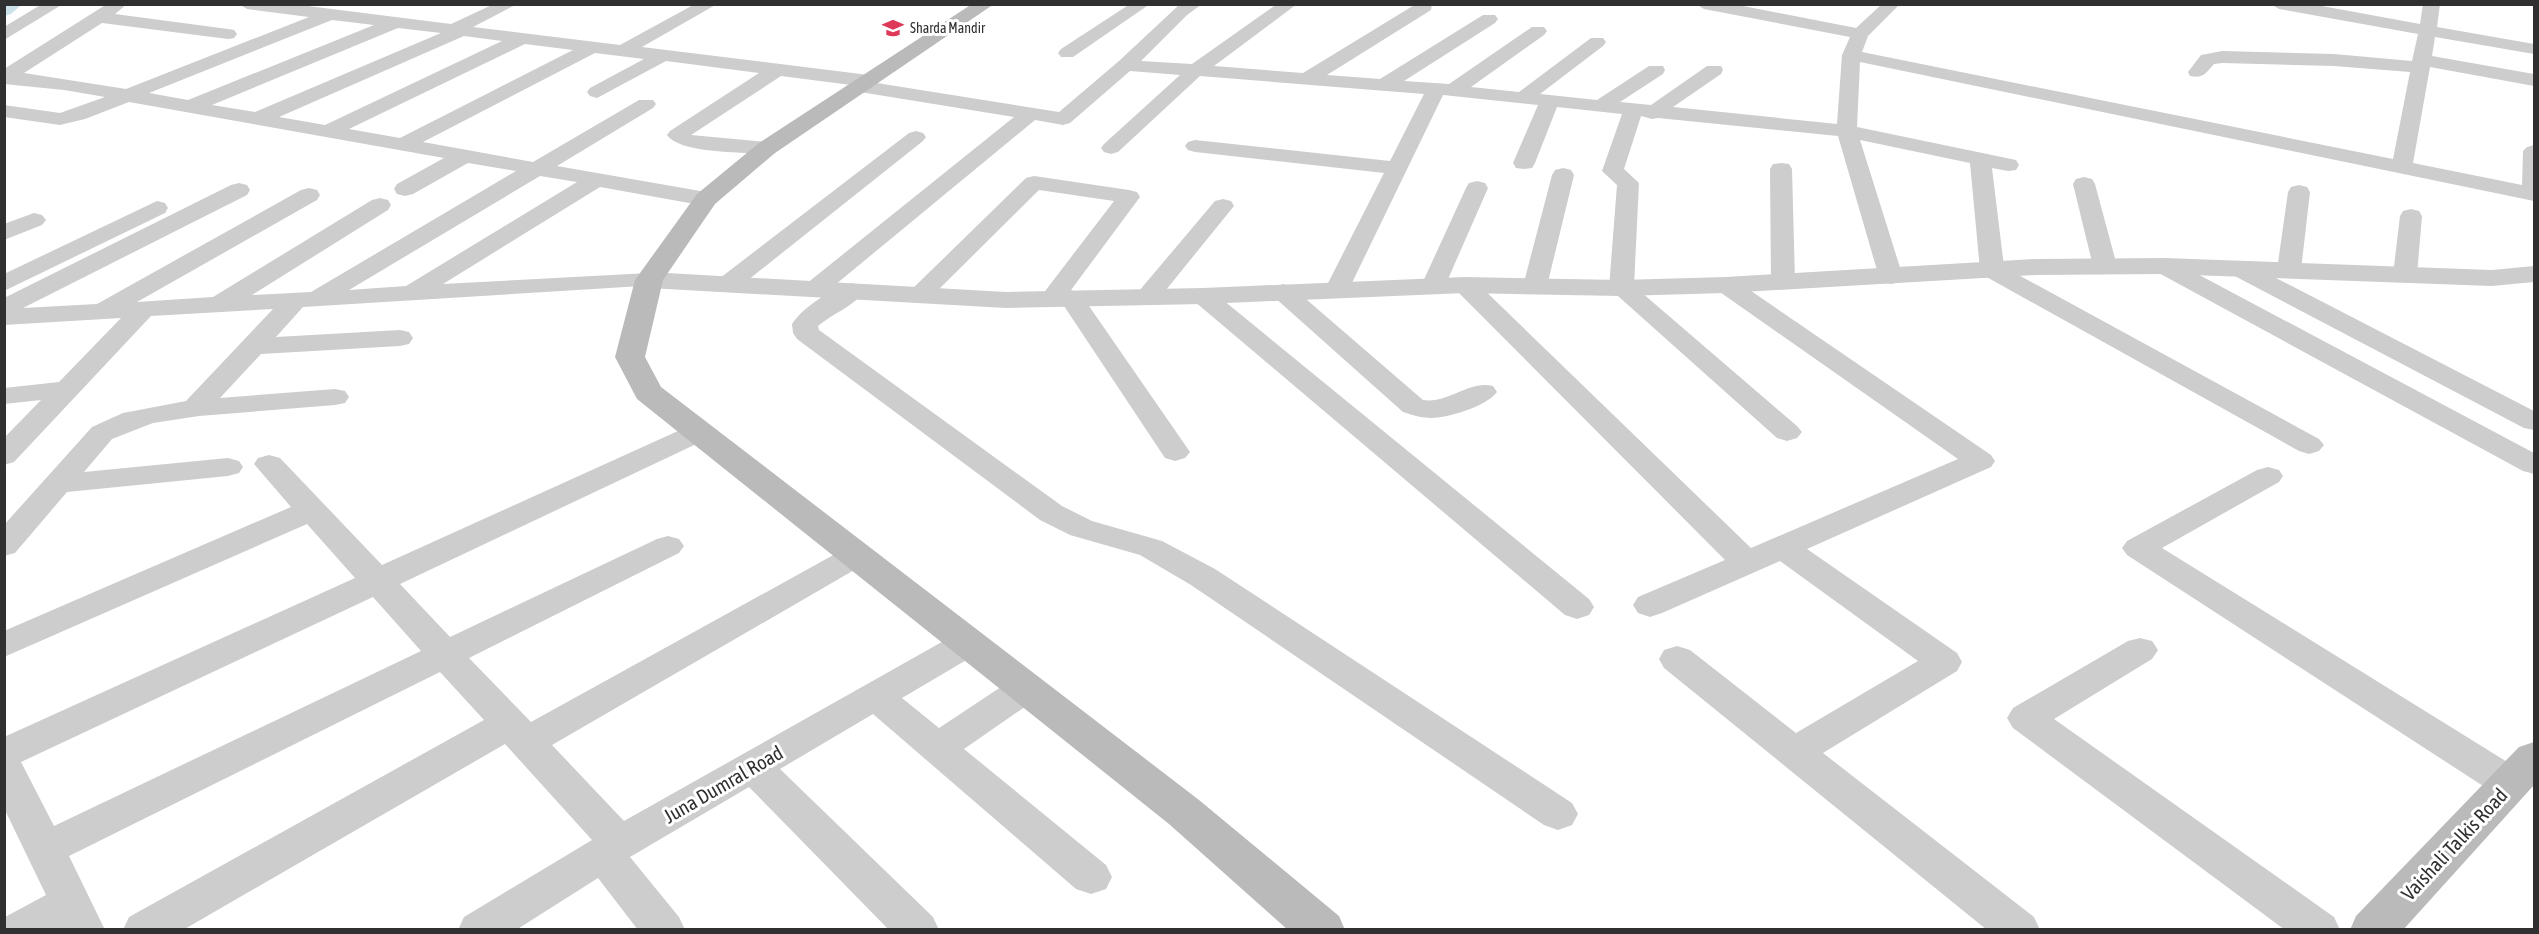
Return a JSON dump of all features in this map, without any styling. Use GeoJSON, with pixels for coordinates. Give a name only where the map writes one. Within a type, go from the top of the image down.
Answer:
{"type":"FeatureCollection","features":[{"type":"Feature","properties":{"kind":"main road"},"geometry":{"type":"LineString","coordinates":[[985,4],[767,148],[706,199],[649,280],[630,357],[648,392],[1184,812],[1322,930]]}},
{"type":"Feature","properties":{"kind":"main road","name":"Vaishali Talkis Road"},"geometry":{"type":"LineString","coordinates":[[2373,930],[2523,771]]}},
{"type":"Feature","properties":{"kind":"street"},"geometry":{"type":"LineString","coordinates":[[4,35],[55,4]]}},
{"type":"Feature","properties":{"kind":"street"},"geometry":{"type":"LineString","coordinates":[[6,78],[118,4]]}},
{"type":"Feature","properties":{"kind":"street"},"geometry":{"type":"LineString","coordinates":[[247,4],[302,12],[325,10],[389,22],[778,69],[1029,115],[1063,119],[1188,8]]}},
{"type":"Feature","properties":{"kind":"street"},"geometry":{"type":"LineString","coordinates":[[259,118],[457,30],[509,4]]}},
{"type":"Feature","properties":{"kind":"street"},"geometry":{"type":"LineString","coordinates":[[624,50],[709,4]]}},
{"type":"Feature","properties":{"kind":"street"},"geometry":{"type":"LineString","coordinates":[[1112,148],[1195,70],[1289,4]]}},
{"type":"Feature","properties":{"kind":"street"},"geometry":{"type":"LineString","coordinates":[[1704,4],[1759,10],[1860,34]]}},
{"type":"Feature","properties":{"kind":"street"},"geometry":{"type":"LineString","coordinates":[[1891,277],[1847,130],[1851,55],[1860,34],[1892,4]]}},
{"type":"Feature","properties":{"kind":"street"},"geometry":{"type":"LineString","coordinates":[[2279,4],[2535,48]]}},
{"type":"Feature","properties":{"kind":"street"},"geometry":{"type":"LineString","coordinates":[[2402,166],[2432,4]]}},
{"type":"Feature","properties":{"kind":"street"},"geometry":{"type":"LineString","coordinates":[[1067,53],[1133,5],[1188,8]]}},
{"type":"Feature","properties":{"kind":"street"},"geometry":{"type":"LineString","coordinates":[[1307,79],[1425,6]]}},
{"type":"Feature","properties":{"kind":"street"},"geometry":{"type":"LineString","coordinates":[[191,106],[389,22],[413,9]]}},
{"type":"Feature","properties":{"kind":"street"},"geometry":{"type":"LineString","coordinates":[[4,111],[60,119],[78,116],[130,96],[325,10]]}},
{"type":"Feature","properties":{"kind":"street"},"geometry":{"type":"LineString","coordinates":[[99,17],[228,34]]}},
{"type":"Feature","properties":{"kind":"street"},"geometry":{"type":"LineString","coordinates":[[1382,86],[1489,19]]}},
{"type":"Feature","properties":{"kind":"street"},"geometry":{"type":"LineString","coordinates":[[1337,289],[1397,168],[1444,90],[1538,31]]}},
{"type":"Feature","properties":{"kind":"street"},"geometry":{"type":"LineString","coordinates":[[328,131],[523,38]]}},
{"type":"Feature","properties":{"kind":"street"},"geometry":{"type":"LineString","coordinates":[[1521,99],[1597,42]]}},
{"type":"Feature","properties":{"kind":"street"},"geometry":{"type":"LineString","coordinates":[[402,145],[594,46]]}},
{"type":"Feature","properties":{"kind":"street"},"geometry":{"type":"LineString","coordinates":[[597,92],[664,55]]}},
{"type":"Feature","properties":{"kind":"street"},"geometry":{"type":"LineString","coordinates":[[1851,55],[2534,193],[2535,152]]}},
{"type":"Feature","properties":{"kind":"street"},"geometry":{"type":"LineString","coordinates":[[2197,72],[2208,59],[2222,57],[2422,63],[2535,80]]}},
{"type":"Feature","properties":{"kind":"street"},"geometry":{"type":"LineString","coordinates":[[1126,65],[1444,90],[1642,112],[1847,130],[2008,165]]}},
{"type":"Feature","properties":{"kind":"street"},"geometry":{"type":"LineString","coordinates":[[767,148],[686,141],[677,135],[778,69]]}},
{"type":"Feature","properties":{"kind":"street"},"geometry":{"type":"LineString","coordinates":[[1599,107],[1656,70]]}},
{"type":"Feature","properties":{"kind":"street"},"geometry":{"type":"LineString","coordinates":[[1622,288],[1628,183],[1613,171],[1642,112],[1714,70]]}},
{"type":"Feature","properties":{"kind":"street"},"geometry":{"type":"LineString","coordinates":[[6,78],[191,106],[706,199]]}},
{"type":"Feature","properties":{"kind":"street"},"geometry":{"type":"LineString","coordinates":[[1524,163],[1550,102]]}},
{"type":"Feature","properties":{"kind":"street"},"geometry":{"type":"LineString","coordinates":[[195,408],[254,346],[306,300],[646,104]]}},
{"type":"Feature","properties":{"kind":"street"},"geometry":{"type":"LineString","coordinates":[[815,289],[1029,115]]}},
{"type":"Feature","properties":{"kind":"street"},"geometry":{"type":"LineString","coordinates":[[243,134],[384,162],[410,160],[429,150]]}},
{"type":"Feature","properties":{"kind":"street"},"geometry":{"type":"LineString","coordinates":[[729,283],[916,137]]}},
{"type":"Feature","properties":{"kind":"street"},"geometry":{"type":"LineString","coordinates":[[1195,146],[1397,168]]}},
{"type":"Feature","properties":{"kind":"street"},"geometry":{"type":"LineString","coordinates":[[405,189],[464,156]]}},
{"type":"Feature","properties":{"kind":"street"},"geometry":{"type":"LineString","coordinates":[[1980,160],[1992,270]]}},
{"type":"Feature","properties":{"kind":"street"},"geometry":{"type":"LineString","coordinates":[[1781,169],[1783,281]]}},
{"type":"Feature","properties":{"kind":"street"},"geometry":{"type":"LineString","coordinates":[[1535,286],[1563,175]]}},
{"type":"Feature","properties":{"kind":"street"},"geometry":{"type":"LineString","coordinates":[[410,294],[596,180]]}},
{"type":"Feature","properties":{"kind":"street"},"geometry":{"type":"LineString","coordinates":[[4,284],[208,183]]}},
{"type":"Feature","properties":{"kind":"street"},"geometry":{"type":"LineString","coordinates":[[919,295],[1034,183],[1129,197],[1062,299]]}},
{"type":"Feature","properties":{"kind":"street"},"geometry":{"type":"LineString","coordinates":[[2084,184],[2105,266]]}},
{"type":"Feature","properties":{"kind":"street"},"geometry":{"type":"LineString","coordinates":[[1433,286],[1477,188]]}},
{"type":"Feature","properties":{"kind":"street"},"geometry":{"type":"LineString","coordinates":[[4,308],[239,190]]}},
{"type":"Feature","properties":{"kind":"street"},"geometry":{"type":"LineString","coordinates":[[2289,270],[2299,192]]}},
{"type":"Feature","properties":{"kind":"street"},"geometry":{"type":"LineString","coordinates":[[101,311],[309,195]]}},
{"type":"Feature","properties":{"kind":"street"},"geometry":{"type":"LineString","coordinates":[[220,304],[380,206]]}},
{"type":"Feature","properties":{"kind":"street"},"geometry":{"type":"LineString","coordinates":[[1148,296],[1223,206]]}},
{"type":"Feature","properties":{"kind":"street"},"geometry":{"type":"LineString","coordinates":[[2405,275],[2411,216]]}},
{"type":"Feature","properties":{"kind":"street"},"geometry":{"type":"LineString","coordinates":[[4,233],[34,220]]}},
{"type":"Feature","properties":{"kind":"street"},"geometry":{"type":"LineString","coordinates":[[4,317],[649,280],[1006,300],[1203,296],[1465,285],[1622,288],[1726,285],[2105,266],[2238,268],[2492,278],[2535,274]]}},
{"type":"Feature","properties":{"kind":"street"},"geometry":{"type":"LineString","coordinates":[[2164,266],[2535,465]]}},
{"type":"Feature","properties":{"kind":"street"},"geometry":{"type":"LineString","coordinates":[[2238,268],[2535,422]]}},
{"type":"Feature","properties":{"kind":"street"},"geometry":{"type":"LineString","coordinates":[[1992,270],[2309,445]]}},
{"type":"Feature","properties":{"kind":"street"},"geometry":{"type":"LineString","coordinates":[[1465,285],[1748,563]]}},
{"type":"Feature","properties":{"kind":"street"},"geometry":{"type":"LineString","coordinates":[[1650,605],[1980,461],[1726,285]]}},
{"type":"Feature","properties":{"kind":"street"},"geometry":{"type":"LineString","coordinates":[[1622,288],[1787,432]]}},
{"type":"Feature","properties":{"kind":"street"},"geometry":{"type":"LineString","coordinates":[[852,291],[820,311],[805,324],[806,333],[1051,513],[1081,528],[1151,548],[1203,577],[1558,814]]}},
{"type":"Feature","properties":{"kind":"street"},"geometry":{"type":"LineString","coordinates":[[1283,292],[1413,406],[1428,411],[1439,410],[1483,392]]}},
{"type":"Feature","properties":{"kind":"street"},"geometry":{"type":"LineString","coordinates":[[1203,296],[1577,607]]}},
{"type":"Feature","properties":{"kind":"street"},"geometry":{"type":"LineString","coordinates":[[1062,299],[1174,452]]}},
{"type":"Feature","properties":{"kind":"street"},"geometry":{"type":"LineString","coordinates":[[4,456],[144,309]]}},
{"type":"Feature","properties":{"kind":"street"},"geometry":{"type":"LineString","coordinates":[[254,346],[400,338]]}},
{"type":"Feature","properties":{"kind":"street"},"geometry":{"type":"LineString","coordinates":[[4,396],[69,389]]}},
{"type":"Feature","properties":{"kind":"street"},"geometry":{"type":"LineString","coordinates":[[4,546],[102,433],[123,421],[145,415],[195,408],[335,397]]}},
{"type":"Feature","properties":{"kind":"street"},"geometry":{"type":"LineString","coordinates":[[4,754],[699,432]]}},
{"type":"Feature","properties":{"kind":"street"},"geometry":{"type":"LineString","coordinates":[[268,464],[517,733],[611,849],[664,930]]}},
{"type":"Feature","properties":{"kind":"street"},"geometry":{"type":"LineString","coordinates":[[58,484],[228,467]]}},
{"type":"Feature","properties":{"kind":"street"},"geometry":{"type":"LineString","coordinates":[[2268,476],[2138,548],[2523,771]]}},
{"type":"Feature","properties":{"kind":"street"},"geometry":{"type":"LineString","coordinates":[[4,645],[311,510]]}},
{"type":"Feature","properties":{"kind":"street"},"geometry":{"type":"LineString","coordinates":[[45,849],[443,653],[668,546]]}},
{"type":"Feature","properties":{"kind":"street"},"geometry":{"type":"LineString","coordinates":[[1783,547],[1944,662],[1809,743]]}},
{"type":"Feature","properties":{"kind":"street"},"geometry":{"type":"LineString","coordinates":[[144,930],[857,555]]}},
{"type":"Feature","properties":{"kind":"street","name":"Juna Dumral Road"},"geometry":{"type":"LineString","coordinates":[[479,930],[611,849],[968,643]]}},
{"type":"Feature","properties":{"kind":"street"},"geometry":{"type":"LineString","coordinates":[[2140,650],[2026,718],[2319,930]]}},
{"type":"Feature","properties":{"kind":"street"},"geometry":{"type":"LineString","coordinates":[[1677,659],[2019,930]]}},
{"type":"Feature","properties":{"kind":"street"},"geometry":{"type":"LineString","coordinates":[[937,748],[1026,688]]}},
{"type":"Feature","properties":{"kind":"street"},"geometry":{"type":"LineString","coordinates":[[876,696],[1091,877]]}},
{"type":"Feature","properties":{"kind":"street"},"geometry":{"type":"LineString","coordinates":[[4,765],[16,818],[45,849],[78,916],[20,930]]}},
{"type":"Feature","properties":{"kind":"street"},"geometry":{"type":"LineString","coordinates":[[753,767],[918,930]]}},
{"type":"Feature","properties":{"kind":"waterway"},"geometry":{"type":"LineString","coordinates":[[4,10],[13,4]]}},
{"type":"Feature","properties":{"kind":"place","name":"Sharda Mandir"},"geometry":{"type":"Point","coordinates":[893,28]}}]}
